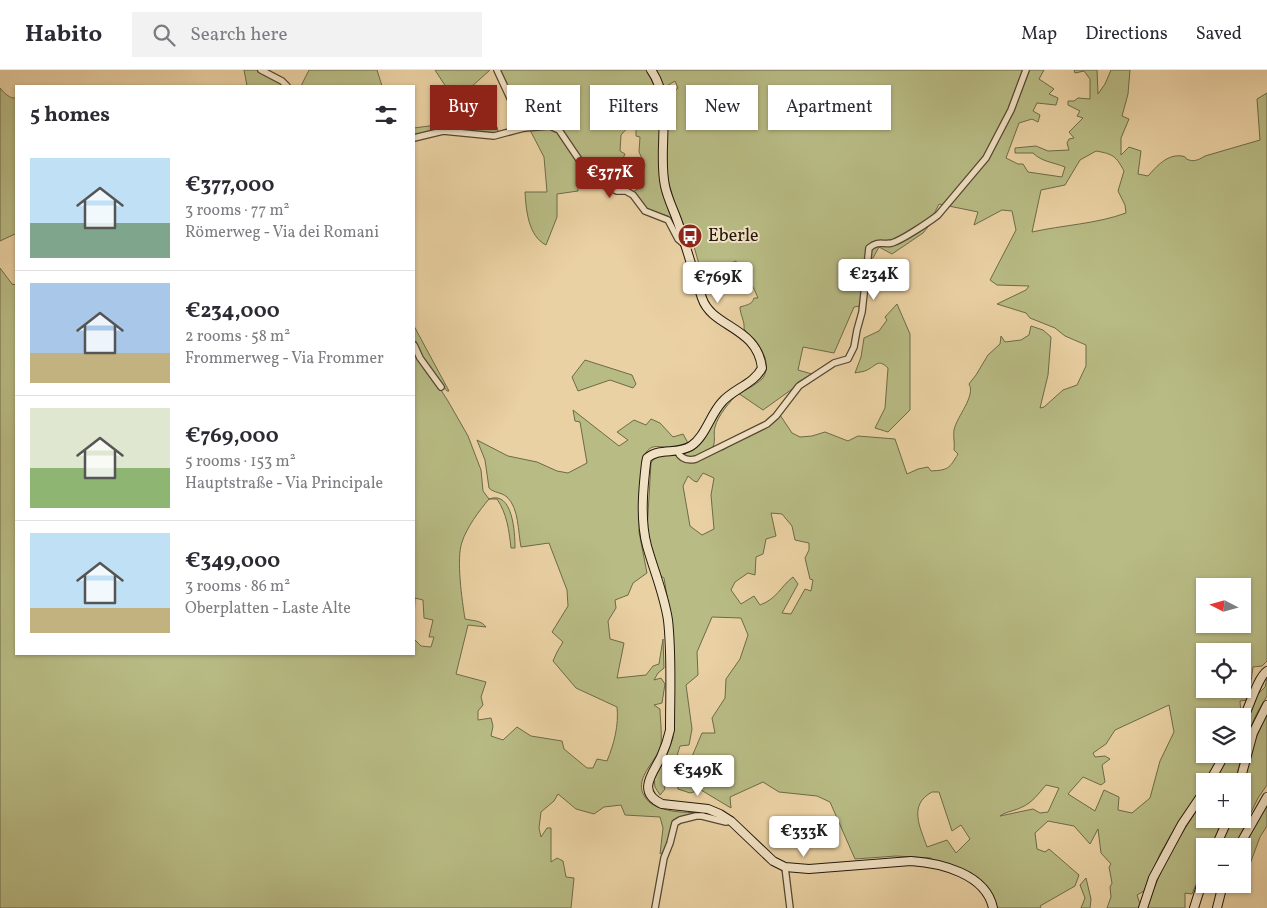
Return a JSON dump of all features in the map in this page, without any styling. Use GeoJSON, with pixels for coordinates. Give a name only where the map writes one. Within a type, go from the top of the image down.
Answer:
{"type":"FeatureCollection","features":[{"type":"Feature","properties":{"kind":"main road"},"geometry":{"type":"LineString","coordinates":[[651,70],[658,80],[662,96],[665,185],[704,303],[713,315],[742,333],[758,353],[762,368],[759,374],[723,401],[693,445],[677,451],[657,452],[647,458],[644,531],[666,609],[670,643],[670,730],[668,742],[650,776],[648,786],[651,795],[662,804],[708,809],[720,814],[731,821],[773,861],[785,867],[808,869],[911,861],[925,862],[957,871],[977,882],[986,891],[993,908]]}},
{"type":"Feature","properties":{"kind":"main road"},"geometry":{"type":"LineString","coordinates":[[1249,708],[1260,678],[1267,671]]}},
{"type":"Feature","properties":{"kind":"main road"},"geometry":{"type":"LineString","coordinates":[[1242,773],[1253,733],[1267,705]]}},
{"type":"Feature","properties":{"kind":"main road"},"geometry":{"type":"LineString","coordinates":[[1243,838],[1267,796]]}},
{"type":"Feature","properties":{"kind":"main road"},"geometry":{"type":"LineString","coordinates":[[1143,908],[1153,878],[1182,824],[1196,803]]}},
{"type":"Feature","properties":{"kind":"main road"},"geometry":{"type":"LineString","coordinates":[[1194,908],[1199,893]]}},
{"type":"Feature","properties":{"kind":"main road"},"geometry":{"type":"LineString","coordinates":[[1217,908],[1221,893]]}},
{"type":"Feature","properties":{"kind":"street"},"geometry":{"type":"LineString","coordinates":[[261,70],[282,80],[286,85]]}},
{"type":"Feature","properties":{"kind":"street"},"geometry":{"type":"LineString","coordinates":[[497,70],[507,91]]}},
{"type":"Feature","properties":{"kind":"street"},"geometry":{"type":"LineString","coordinates":[[677,451],[683,458],[689,460],[696,459],[767,424],[776,416],[799,386],[834,363],[848,359],[852,355],[862,312],[869,248],[879,242],[892,243],[929,223],[938,215],[986,158],[1011,110],[1026,70]]}},
{"type":"Feature","properties":{"kind":"street"},"geometry":{"type":"LineString","coordinates":[[415,138],[443,131],[494,136],[516,130]]}},
{"type":"Feature","properties":{"kind":"street"},"geometry":{"type":"LineString","coordinates":[[559,130],[586,170],[596,181],[617,192],[626,191],[633,195],[645,211],[668,220],[678,239],[685,245]]}},
{"type":"Feature","properties":{"kind":"street"},"geometry":{"type":"LineString","coordinates":[[415,347],[420,358],[441,387]]}},
{"type":"Feature","properties":{"kind":"street"},"geometry":{"type":"LineString","coordinates":[[655,908],[664,858],[675,824],[680,820],[702,816],[726,822],[731,821]]}},
{"type":"Feature","properties":{"kind":"street"},"geometry":{"type":"LineString","coordinates":[[785,867],[790,908]]}},
{"type":"Feature","properties":{"kind":"green space"},"geometry":{"type":"Polygon","coordinates":[[[244,70],[257,70],[282,85],[247,85],[244,70]]]}},
{"type":"Feature","properties":{"kind":"green space"},"geometry":{"type":"Polygon","coordinates":[[[309,70],[377,70],[382,85],[302,85],[309,70]]]}},
{"type":"Feature","properties":{"kind":"green space"},"geometry":{"type":"Polygon","coordinates":[[[435,70],[490,70],[473,85],[445,85],[435,70]]]}},
{"type":"Feature","properties":{"kind":"green space"},"geometry":{"type":"Polygon","coordinates":[[[499,70],[647,70],[656,85],[590,85],[590,130],[625,130],[621,135],[620,151],[625,154],[618,169],[612,167],[607,178],[599,175],[596,178],[587,169],[563,130],[580,130],[580,85],[507,85],[507,87],[499,70]]]}},
{"type":"Feature","properties":{"kind":"green space"},"geometry":{"type":"Polygon","coordinates":[[[654,70],[1044,70],[1039,79],[1054,89],[1049,94],[1058,98],[1056,105],[1037,103],[1033,111],[1040,115],[1038,122],[1032,119],[1019,123],[1006,158],[1018,164],[1023,164],[1028,172],[1062,177],[1065,167],[1044,160],[1033,153],[1015,153],[1015,148],[1036,146],[1048,151],[1069,150],[1067,143],[1069,139],[1074,138],[1069,132],[1083,118],[1077,116],[1080,111],[1068,105],[1068,101],[1074,101],[1078,98],[1090,99],[1090,79],[1084,71],[1075,73],[1074,70],[1097,70],[1098,94],[1111,70],[1130,70],[1128,94],[1122,116],[1129,119],[1121,138],[1121,155],[1129,147],[1141,151],[1138,174],[1148,176],[1163,161],[1172,157],[1182,156],[1191,161],[1260,140],[1257,99],[1267,93],[1267,661],[1262,666],[1253,667],[1251,682],[1251,643],[1196,643],[1196,698],[1247,698],[1247,700],[1240,701],[1241,708],[1196,708],[1196,763],[1216,763],[1211,773],[1196,773],[1196,797],[1178,822],[1160,854],[1144,891],[1137,895],[1140,904],[1138,908],[1107,908],[1111,897],[1110,887],[1112,883],[1109,867],[1111,864],[1101,853],[1098,829],[1090,844],[1074,826],[1048,821],[1035,833],[1037,849],[1045,852],[1049,849],[1079,875],[1075,886],[1040,906],[1041,908],[997,908],[994,898],[981,882],[962,870],[932,860],[931,858],[896,856],[855,859],[830,802],[817,796],[779,792],[763,782],[730,797],[731,808],[701,790],[690,793],[678,789],[677,782],[685,773],[702,733],[715,733],[712,718],[725,698],[726,679],[740,659],[748,635],[741,618],[712,617],[697,652],[698,675],[686,685],[692,729],[689,745],[680,746],[675,762],[663,780],[665,789],[660,795],[655,787],[654,779],[673,738],[671,620],[664,578],[657,567],[647,531],[651,463],[654,459],[664,455],[682,454],[693,450],[703,441],[721,410],[735,396],[717,422],[714,430],[713,447],[723,450],[780,415],[792,433],[800,437],[825,432],[848,441],[858,436],[895,439],[907,474],[928,467],[931,471],[941,470],[948,468],[958,454],[954,450],[954,430],[970,394],[969,384],[988,355],[1000,344],[1001,336],[1005,342],[1021,340],[1029,335],[1031,326],[1043,330],[1051,337],[1048,375],[1040,408],[1044,407],[1063,390],[1077,385],[1086,366],[1086,345],[1065,336],[1055,328],[1030,318],[1026,313],[997,304],[1026,290],[1029,286],[997,285],[990,280],[1016,230],[1012,211],[1002,210],[974,225],[978,212],[939,204],[932,222],[923,233],[892,254],[879,247],[873,258],[866,258],[861,306],[854,307],[834,353],[803,347],[798,370],[812,374],[798,382],[795,387],[763,410],[739,394],[759,382],[766,371],[765,358],[754,339],[744,329],[740,310],[740,307],[747,305],[754,298],[758,298],[741,266],[738,267],[736,261],[702,275],[690,232],[679,216],[667,171],[666,130],[676,130],[676,90],[678,88],[675,81],[668,85],[664,85],[654,70]],[[1096,151],[1080,160],[1065,185],[1041,190],[1032,232],[1103,220],[1126,213],[1125,205],[1118,191],[1124,171],[1119,162],[1106,153],[1096,151]],[[703,473],[697,482],[688,476],[683,486],[690,526],[702,535],[714,529],[711,495],[714,478],[703,473]],[[771,513],[776,536],[766,539],[763,554],[756,557],[755,575],[748,573],[735,582],[731,590],[741,604],[754,596],[760,605],[775,596],[793,577],[798,584],[782,613],[791,614],[805,589],[811,591],[813,580],[810,579],[805,558],[809,550],[809,543],[795,540],[792,526],[782,514],[771,513]],[[1169,705],[1115,730],[1106,744],[1093,753],[1095,757],[1105,756],[1110,759],[1102,765],[1105,782],[1101,785],[1083,777],[1068,794],[1095,811],[1104,790],[1119,797],[1118,810],[1132,813],[1150,798],[1160,761],[1174,732],[1169,705]],[[1046,785],[1026,805],[1000,816],[1033,809],[1040,813],[1048,812],[1059,788],[1046,785]],[[932,792],[920,803],[918,810],[919,824],[927,847],[947,840],[956,853],[970,839],[961,825],[952,831],[939,792],[932,792]]]}},
{"type":"Feature","properties":{"kind":"green space"},"geometry":{"type":"Polygon","coordinates":[[[0,88],[9,97],[15,98],[15,234],[0,241],[0,88]]]}},
{"type":"Feature","properties":{"kind":"green space"},"geometry":{"type":"Polygon","coordinates":[[[430,126],[430,130],[434,130],[415,135],[415,128],[430,126]]]}},
{"type":"Feature","properties":{"kind":"green space"},"geometry":{"type":"Polygon","coordinates":[[[497,127],[499,134],[459,130],[497,130],[497,127]]]}},
{"type":"Feature","properties":{"kind":"green space"},"geometry":{"type":"Polygon","coordinates":[[[530,130],[554,130],[558,132],[579,164],[578,191],[557,194],[557,217],[546,245],[535,235],[529,222],[525,192],[547,192],[544,157],[530,130]]]}},
{"type":"Feature","properties":{"kind":"green space"},"geometry":{"type":"Polygon","coordinates":[[[636,130],[660,130],[661,185],[673,221],[668,216],[647,209],[633,192],[639,188],[645,165],[639,152],[640,137],[636,136],[636,130]]]}},
{"type":"Feature","properties":{"kind":"green space"},"geometry":{"type":"Polygon","coordinates":[[[0,268],[12,284],[15,285],[15,655],[415,655],[415,640],[421,646],[431,647],[434,637],[429,637],[433,620],[424,618],[423,600],[415,598],[415,350],[468,436],[481,470],[483,491],[489,499],[467,531],[460,549],[460,580],[465,619],[479,622],[486,627],[468,625],[456,674],[486,682],[481,697],[483,705],[478,711],[478,720],[491,718],[493,726],[491,736],[503,740],[517,727],[531,736],[562,741],[564,749],[587,768],[593,768],[597,759],[607,761],[615,734],[617,707],[576,688],[553,661],[563,642],[552,632],[568,606],[567,590],[549,543],[521,547],[514,507],[507,497],[489,488],[485,460],[477,440],[508,456],[537,462],[557,471],[568,473],[587,463],[580,422],[575,421],[573,410],[619,446],[628,440],[617,432],[634,420],[646,425],[651,419],[660,423],[673,437],[683,434],[688,443],[675,447],[653,447],[646,452],[643,458],[639,532],[647,573],[633,583],[628,595],[615,600],[616,608],[608,621],[610,639],[624,643],[617,678],[646,675],[653,666],[659,664],[663,639],[664,668],[654,680],[661,678],[665,684],[662,703],[654,705],[660,709],[661,744],[641,784],[645,797],[654,805],[667,810],[714,816],[678,818],[665,850],[660,854],[663,828],[660,817],[625,815],[621,805],[604,807],[594,814],[576,809],[558,794],[554,801],[541,812],[539,828],[541,837],[547,828],[551,828],[551,862],[557,858],[563,861],[566,877],[574,878],[571,908],[0,908],[0,268]]]}},
{"type":"Feature","properties":{"kind":"green space"},"geometry":{"type":"Polygon","coordinates":[[[897,304],[910,334],[910,410],[888,432],[875,428],[885,408],[888,368],[879,363],[866,371],[855,373],[861,357],[864,338],[879,331],[887,320],[885,317],[897,304]]]}},
{"type":"Feature","properties":{"kind":"green space"},"geometry":{"type":"Polygon","coordinates":[[[415,328],[449,391],[447,391],[423,358],[415,342],[415,328]]]}},
{"type":"Feature","properties":{"kind":"green space"},"geometry":{"type":"Polygon","coordinates":[[[585,360],[632,375],[636,384],[633,388],[610,380],[578,391],[572,377],[585,360]]]}},
{"type":"Feature","properties":{"kind":"green space"},"geometry":{"type":"Polygon","coordinates":[[[497,498],[508,507],[513,524],[515,548],[511,548],[503,510],[497,499],[489,499],[497,498]]]}},
{"type":"Feature","properties":{"kind":"green space"},"geometry":{"type":"Polygon","coordinates":[[[1267,679],[1267,696],[1251,726],[1251,710],[1257,695],[1265,687],[1267,679]]]}},
{"type":"Feature","properties":{"kind":"green space"},"geometry":{"type":"Polygon","coordinates":[[[1267,715],[1267,785],[1251,813],[1251,773],[1245,773],[1248,763],[1251,763],[1251,754],[1267,715]]]}},
{"type":"Feature","properties":{"kind":"green space"},"geometry":{"type":"Polygon","coordinates":[[[1224,763],[1240,763],[1237,773],[1219,773],[1224,763]]]}},
{"type":"Feature","properties":{"kind":"green space"},"geometry":{"type":"Polygon","coordinates":[[[1267,803],[1267,826],[1260,837],[1251,861],[1251,838],[1247,838],[1267,803]]]}},
{"type":"Feature","properties":{"kind":"green space"},"geometry":{"type":"Polygon","coordinates":[[[1196,812],[1196,828],[1219,828],[1215,838],[1196,838],[1196,884],[1192,894],[1185,893],[1185,908],[1147,908],[1158,878],[1196,812]]]}},
{"type":"Feature","properties":{"kind":"green space"},"geometry":{"type":"Polygon","coordinates":[[[1228,828],[1244,828],[1239,838],[1224,838],[1228,828]]]}},
{"type":"Feature","properties":{"kind":"green space"},"geometry":{"type":"Polygon","coordinates":[[[1086,878],[1091,899],[1090,908],[1081,908],[1085,898],[1080,885],[1086,878]]]}},
{"type":"Feature","properties":{"kind":"place","name":"Eberle"},"geometry":{"type":"Point","coordinates":[690,236]}}]}
